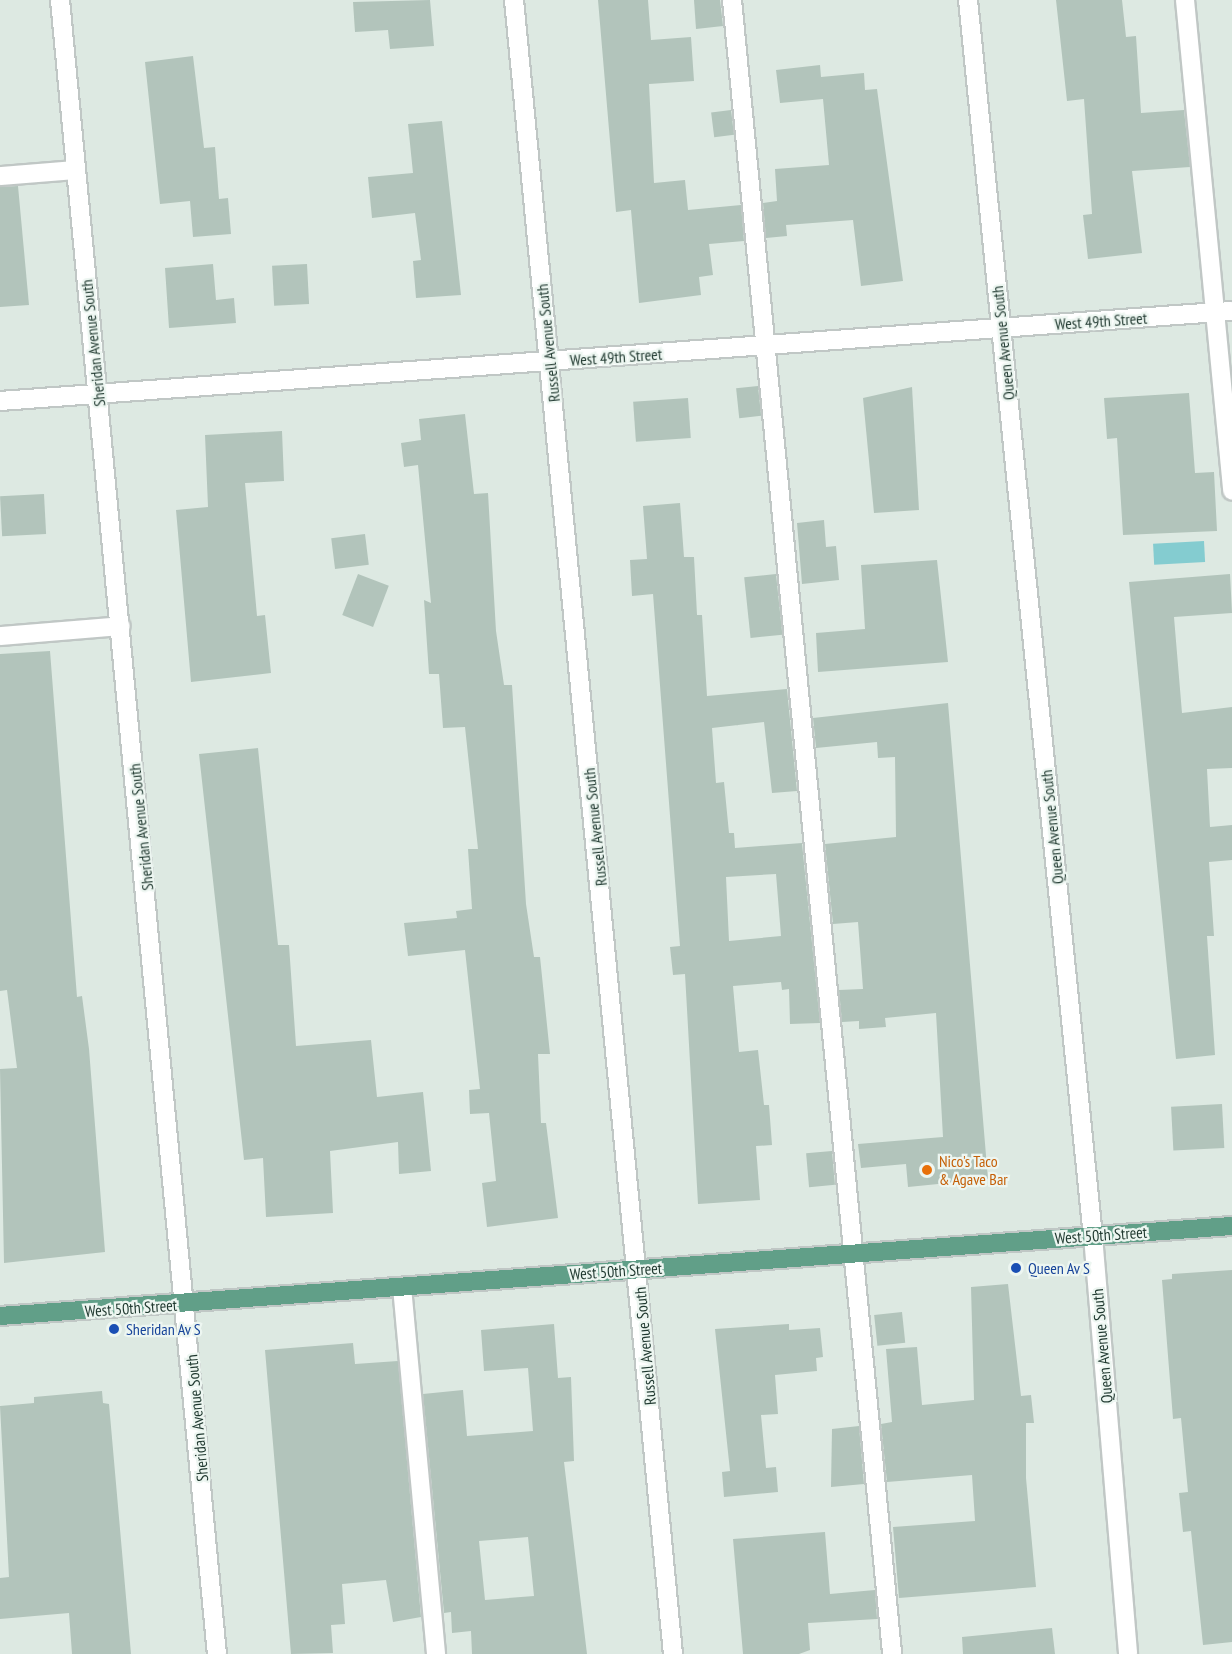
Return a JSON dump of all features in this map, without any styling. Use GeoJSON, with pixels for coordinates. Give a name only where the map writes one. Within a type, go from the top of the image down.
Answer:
{"type":"FeatureCollection","features":[{"type":"Feature","properties":{"kind":"main road","name":"West 50th Street"},"geometry":{"type":"LineString","coordinates":[[0,1316],[1232,1226]]}},
{"type":"Feature","properties":{"kind":"street","name":"Sheridan Avenue South"},"geometry":{"type":"LineString","coordinates":[[60,0],[187,1304],[217,1654]]}},
{"type":"Feature","properties":{"kind":"street","name":"Russell Avenue South"},"geometry":{"type":"LineString","coordinates":[[514,0],[638,1269],[673,1654]]}},
{"type":"Feature","properties":{"kind":"street"},"geometry":{"type":"LineString","coordinates":[[732,0],[892,1654]]}},
{"type":"Feature","properties":{"kind":"street","name":"Queen Avenue South"},"geometry":{"type":"LineString","coordinates":[[968,0],[1093,1236],[1128,1654]]}},
{"type":"Feature","properties":{"kind":"street"},"geometry":{"type":"LineString","coordinates":[[1185,0],[1213,312],[1232,491]]}},
{"type":"Feature","properties":{"kind":"street"},"geometry":{"type":"LineString","coordinates":[[0,176],[76,170]]}},
{"type":"Feature","properties":{"kind":"street","name":"West 49th Street"},"geometry":{"type":"LineString","coordinates":[[0,402],[1232,310]]}},
{"type":"Feature","properties":{"kind":"street"},"geometry":{"type":"LineString","coordinates":[[0,636],[121,626]]}},
{"type":"Feature","properties":{"kind":"street"},"geometry":{"type":"LineString","coordinates":[[402,1287],[436,1654]]}},
{"type":"Feature","properties":{"kind":"water"},"geometry":{"type":"Polygon","coordinates":[[[1204,541],[1205,562],[1154,565],[1153,544],[1204,541]]]}},
{"type":"Feature","properties":{"kind":"building"},"geometry":{"type":"Polygon","coordinates":[[[430,0],[434,46],[390,49],[388,30],[355,32],[353,2],[430,0]]]}},
{"type":"Feature","properties":{"kind":"building"},"geometry":{"type":"Polygon","coordinates":[[[598,0],[648,0],[651,40],[691,37],[694,81],[649,84],[654,183],[685,180],[688,210],[741,205],[744,241],[709,244],[713,275],[699,277],[701,295],[639,303],[631,210],[616,212],[598,0]]]}},
{"type":"Feature","properties":{"kind":"building"},"geometry":{"type":"Polygon","coordinates":[[[694,0],[720,0],[723,26],[696,29],[694,0]]]}},
{"type":"Feature","properties":{"kind":"building"},"geometry":{"type":"Polygon","coordinates":[[[1056,0],[1122,0],[1126,37],[1136,36],[1141,113],[1184,110],[1190,167],[1132,171],[1142,253],[1088,259],[1083,215],[1092,214],[1084,99],[1067,101],[1056,0]]]}},
{"type":"Feature","properties":{"kind":"building"},"geometry":{"type":"Polygon","coordinates":[[[193,56],[204,148],[215,147],[219,199],[228,198],[231,234],[193,237],[190,201],[160,204],[145,62],[193,56]]]}},
{"type":"Feature","properties":{"kind":"building"},"geometry":{"type":"Polygon","coordinates":[[[820,65],[821,77],[864,73],[865,90],[877,89],[903,281],[861,286],[853,220],[786,225],[787,236],[766,238],[763,203],[777,201],[775,169],[829,165],[823,99],[780,103],[776,70],[820,65]]]}},
{"type":"Feature","properties":{"kind":"building"},"geometry":{"type":"Polygon","coordinates":[[[731,110],[734,135],[714,137],[711,112],[731,110]]]}},
{"type":"Feature","properties":{"kind":"building"},"geometry":{"type":"Polygon","coordinates":[[[442,121],[461,295],[416,298],[413,261],[421,260],[415,213],[372,218],[368,177],[413,173],[408,124],[442,121]]]}},
{"type":"Feature","properties":{"kind":"building"},"geometry":{"type":"Polygon","coordinates":[[[18,186],[29,305],[0,307],[0,187],[18,186]]]}},
{"type":"Feature","properties":{"kind":"building"},"geometry":{"type":"Polygon","coordinates":[[[213,264],[216,300],[234,298],[236,323],[169,328],[165,268],[213,264]]]}},
{"type":"Feature","properties":{"kind":"building"},"geometry":{"type":"Polygon","coordinates":[[[307,264],[309,304],[274,306],[272,266],[307,264]]]}},
{"type":"Feature","properties":{"kind":"building"},"geometry":{"type":"Polygon","coordinates":[[[758,386],[761,416],[739,418],[736,388],[758,386]]]}},
{"type":"Feature","properties":{"kind":"building"},"geometry":{"type":"Polygon","coordinates":[[[912,387],[919,510],[874,513],[863,398],[912,387]]]}},
{"type":"Feature","properties":{"kind":"building"},"geometry":{"type":"Polygon","coordinates":[[[1189,393],[1195,473],[1214,472],[1217,531],[1123,535],[1117,438],[1107,439],[1104,398],[1189,393]]]}},
{"type":"Feature","properties":{"kind":"building"},"geometry":{"type":"Polygon","coordinates":[[[688,398],[691,438],[636,442],[633,402],[688,398]]]}},
{"type":"Feature","properties":{"kind":"building"},"geometry":{"type":"Polygon","coordinates":[[[465,414],[474,494],[488,493],[496,631],[504,685],[512,685],[526,904],[534,957],[540,957],[550,1054],[538,1054],[541,1123],[546,1123],[558,1218],[487,1227],[482,1183],[496,1181],[489,1113],[470,1114],[469,1090],[480,1089],[465,950],[408,956],[404,923],[457,918],[456,911],[472,909],[468,849],[478,849],[465,727],[443,728],[439,674],[429,674],[424,600],[431,603],[418,465],[404,467],[401,443],[421,440],[419,419],[465,414]]]}},
{"type":"Feature","properties":{"kind":"building"},"geometry":{"type":"Polygon","coordinates":[[[282,431],[284,481],[245,483],[257,616],[265,615],[271,673],[191,682],[176,510],[208,507],[205,435],[282,431]]]}},
{"type":"Feature","properties":{"kind":"building"},"geometry":{"type":"Polygon","coordinates":[[[44,494],[46,534],[2,536],[0,496],[44,494]]]}},
{"type":"Feature","properties":{"kind":"building"},"geometry":{"type":"Polygon","coordinates":[[[680,503],[684,557],[694,557],[697,615],[702,615],[707,696],[787,689],[797,791],[772,793],[764,722],[712,728],[716,783],[724,782],[729,833],[734,833],[735,848],[802,843],[820,1023],[790,1024],[789,989],[782,990],[781,982],[733,986],[739,1052],[758,1050],[764,1105],[769,1105],[772,1145],[756,1146],[760,1200],[698,1204],[685,974],[673,975],[670,947],[680,946],[653,594],[632,596],[630,560],[647,559],[643,506],[680,503]],[[776,874],[726,877],[729,941],[781,936],[776,874]]]}},
{"type":"Feature","properties":{"kind":"building"},"geometry":{"type":"Polygon","coordinates":[[[824,520],[826,547],[836,546],[839,580],[802,584],[797,523],[824,520]]]}},
{"type":"Feature","properties":{"kind":"building"},"geometry":{"type":"Polygon","coordinates":[[[365,534],[369,565],[335,569],[331,538],[365,534]]]}},
{"type":"Feature","properties":{"kind":"building"},"geometry":{"type":"Polygon","coordinates":[[[937,560],[948,662],[818,672],[816,633],[865,629],[861,565],[937,560]]]}},
{"type":"Feature","properties":{"kind":"building"},"geometry":{"type":"Polygon","coordinates":[[[358,574],[389,586],[373,627],[342,615],[358,574]]]}},
{"type":"Feature","properties":{"kind":"building"},"geometry":{"type":"Polygon","coordinates":[[[776,574],[782,635],[751,638],[744,577],[776,574]]]}},
{"type":"Feature","properties":{"kind":"building"},"geometry":{"type":"Polygon","coordinates":[[[1230,574],[1232,613],[1174,617],[1182,713],[1232,707],[1232,768],[1207,769],[1210,827],[1232,825],[1232,860],[1209,862],[1214,936],[1207,936],[1215,1055],[1176,1059],[1129,582],[1230,574]]]}},
{"type":"Feature","properties":{"kind":"building"},"geometry":{"type":"Polygon","coordinates":[[[50,651],[77,997],[82,996],[89,1049],[105,1252],[4,1263],[0,1069],[17,1068],[7,990],[0,991],[0,654],[50,651]]]}},
{"type":"Feature","properties":{"kind":"building"},"geometry":{"type":"Polygon","coordinates":[[[948,703],[988,1179],[908,1187],[906,1164],[861,1168],[858,1144],[943,1137],[936,1013],[885,1018],[886,1027],[859,1029],[859,1021],[842,1022],[839,990],[863,989],[858,922],[833,924],[825,844],[896,837],[895,757],[878,758],[877,742],[816,748],[813,718],[948,703]]]}},
{"type":"Feature","properties":{"kind":"building"},"geometry":{"type":"Polygon","coordinates":[[[258,748],[278,945],[289,945],[296,1046],[371,1040],[377,1097],[423,1092],[431,1171],[399,1174],[398,1142],[330,1151],[333,1213],[266,1217],[263,1158],[244,1160],[199,754],[258,748]]]}},
{"type":"Feature","properties":{"kind":"building"},"geometry":{"type":"Polygon","coordinates":[[[1222,1104],[1224,1148],[1173,1151],[1171,1107],[1222,1104]]]}},
{"type":"Feature","properties":{"kind":"building"},"geometry":{"type":"Polygon","coordinates":[[[832,1151],[835,1185],[809,1187],[806,1153],[832,1151]]]}},
{"type":"Feature","properties":{"kind":"building"},"geometry":{"type":"Polygon","coordinates":[[[1232,1270],[1232,1642],[1203,1645],[1191,1531],[1183,1532],[1179,1493],[1188,1492],[1181,1418],[1173,1419],[1162,1280],[1172,1279],[1172,1274],[1232,1270]]]}},
{"type":"Feature","properties":{"kind":"building"},"geometry":{"type":"Polygon","coordinates":[[[1008,1284],[1021,1396],[1031,1395],[1034,1423],[1026,1423],[1026,1478],[1036,1587],[899,1598],[893,1527],[975,1521],[972,1475],[887,1482],[881,1424],[892,1422],[886,1349],[917,1347],[922,1405],[974,1400],[971,1287],[1008,1284]]]}},
{"type":"Feature","properties":{"kind":"building"},"geometry":{"type":"Polygon","coordinates":[[[902,1312],[905,1343],[877,1346],[874,1315],[902,1312]]]}},
{"type":"Feature","properties":{"kind":"building"},"geometry":{"type":"Polygon","coordinates":[[[554,1324],[558,1378],[571,1377],[574,1461],[564,1462],[587,1654],[472,1654],[471,1631],[452,1633],[451,1612],[444,1613],[423,1394],[463,1390],[467,1436],[533,1431],[528,1368],[484,1371],[481,1330],[554,1324]],[[528,1537],[479,1541],[485,1600],[534,1596],[528,1537]]]}},
{"type":"Feature","properties":{"kind":"building"},"geometry":{"type":"Polygon","coordinates":[[[789,1324],[789,1330],[820,1328],[823,1357],[816,1358],[817,1371],[775,1375],[778,1414],[761,1415],[766,1468],[776,1467],[778,1492],[724,1497],[722,1472],[730,1471],[715,1329],[789,1324]]]}},
{"type":"Feature","properties":{"kind":"building"},"geometry":{"type":"Polygon","coordinates":[[[353,1343],[355,1364],[398,1361],[421,1617],[393,1622],[386,1580],[342,1584],[345,1624],[331,1625],[333,1653],[291,1654],[265,1350],[353,1343]]]}},
{"type":"Feature","properties":{"kind":"building"},"geometry":{"type":"Polygon","coordinates":[[[102,1391],[103,1403],[109,1404],[131,1654],[72,1654],[69,1613],[0,1619],[0,1578],[9,1577],[0,1406],[34,1403],[34,1397],[102,1391]]]}},
{"type":"Feature","properties":{"kind":"building"},"geometry":{"type":"Polygon","coordinates":[[[859,1426],[864,1484],[831,1487],[832,1429],[859,1426]]]}},
{"type":"Feature","properties":{"kind":"building"},"geometry":{"type":"Polygon","coordinates":[[[825,1532],[830,1594],[875,1590],[877,1619],[808,1623],[810,1650],[799,1654],[743,1654],[733,1539],[825,1532]]]}},
{"type":"Feature","properties":{"kind":"building"},"geometry":{"type":"Polygon","coordinates":[[[1052,1628],[1055,1654],[963,1654],[962,1637],[1052,1628]]]}},
{"type":"Feature","properties":{"kind":"place","name":"Nico's Taco & Agave Bar"},"geometry":{"type":"Point","coordinates":[927,1170]}},
{"type":"Feature","properties":{"kind":"place","name":"Queen Av S"},"geometry":{"type":"Point","coordinates":[1016,1268]}},
{"type":"Feature","properties":{"kind":"place","name":"Sheridan Av S"},"geometry":{"type":"Point","coordinates":[114,1329]}}]}
